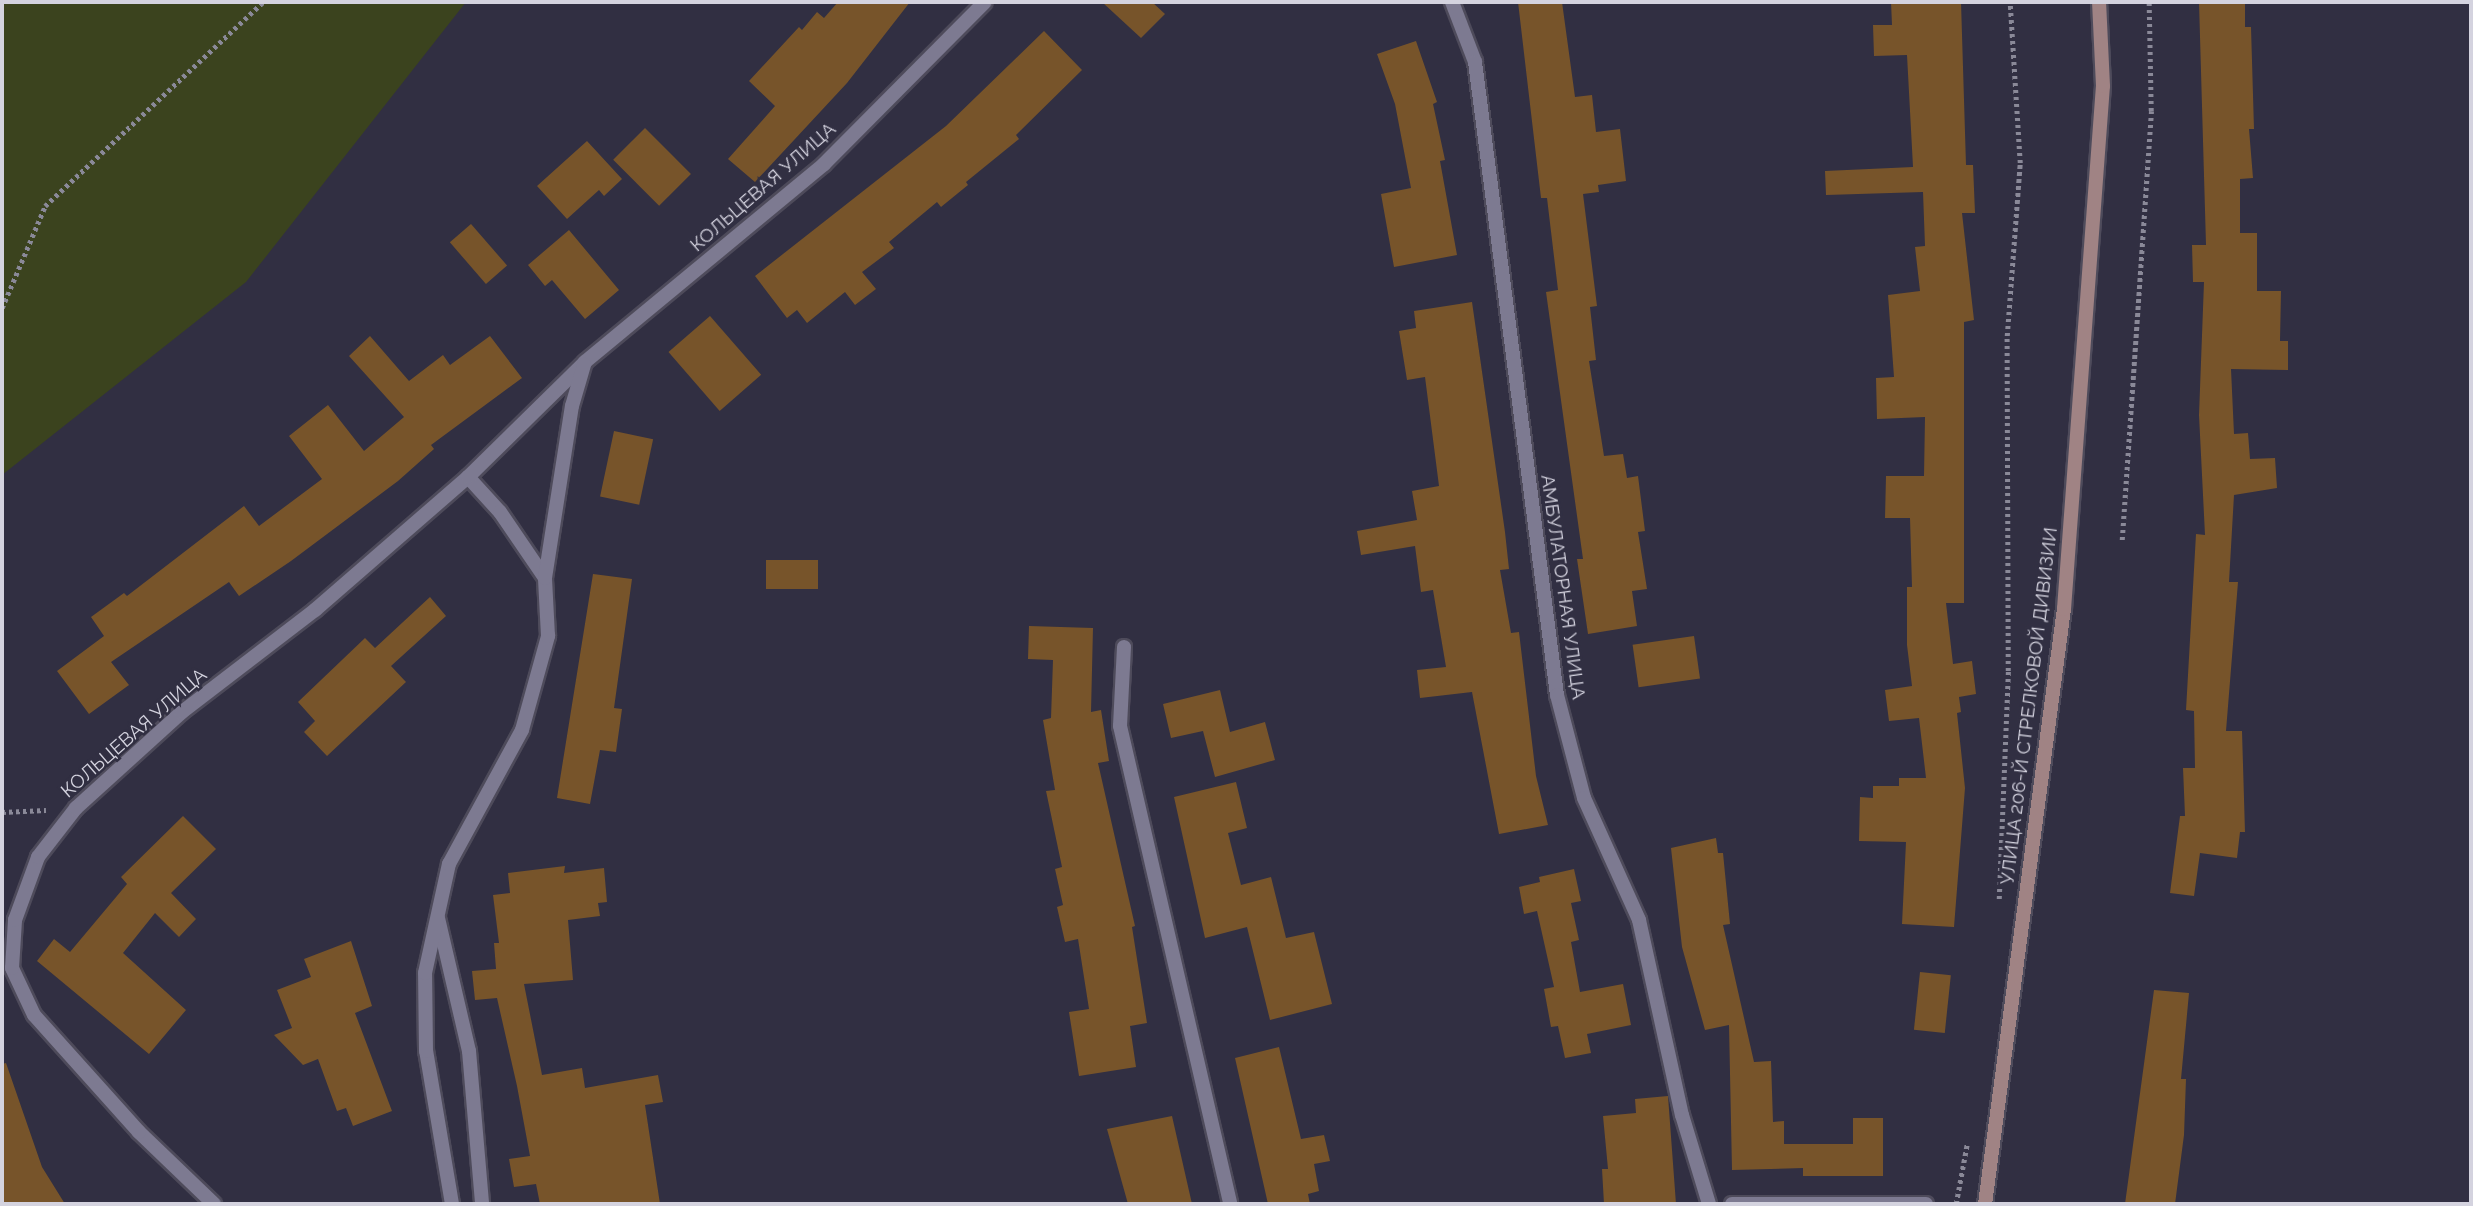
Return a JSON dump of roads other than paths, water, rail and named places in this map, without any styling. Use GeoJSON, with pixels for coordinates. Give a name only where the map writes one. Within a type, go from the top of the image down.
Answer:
{"type":"FeatureCollection","features":[{"type":"Feature","properties":{"kind":"main road","name":"УЛИЦА 206-Й СТРЕЛКОВОЙ ДИВИЗИИ"},"geometry":{"type":"LineString","coordinates":[[1985,1204],[2064,609],[2103,86],[2099,2]]}},
{"type":"Feature","properties":{"kind":"street","name":"КОЛЬЦЕВАЯ УЛИЦА"},"geometry":{"type":"LineString","coordinates":[[214,1204],[139,1132],[34,1015],[12,968],[15,920],[38,857],[76,808],[182,712],[315,610],[468,477],[585,362],[824,164],[985,2]]}},
{"type":"Feature","properties":{"kind":"street","name":"АМБУЛАТОРНАЯ УЛИЦА"},"geometry":{"type":"LineString","coordinates":[[1452,2],[1475,62],[1557,695],[1584,797],[1639,920],[1682,1115],[1710,1204]]}},
{"type":"Feature","properties":{"kind":"street"},"geometry":{"type":"LineString","coordinates":[[452,1204],[426,1051],[425,973],[449,864],[522,730],[548,636],[545,578],[572,406],[585,362]]}},
{"type":"Feature","properties":{"kind":"street"},"geometry":{"type":"LineString","coordinates":[[468,477],[500,512],[545,578]]}},
{"type":"Feature","properties":{"kind":"street"},"geometry":{"type":"LineString","coordinates":[[1124,647],[1120,726],[1230,1204]]}},
{"type":"Feature","properties":{"kind":"street"},"geometry":{"type":"LineString","coordinates":[[438,918],[470,1051],[482,1204]]}},
{"type":"Feature","properties":{"kind":"street"},"geometry":{"type":"LineString","coordinates":[[1732,1204],[1926,1204]]}}]}
